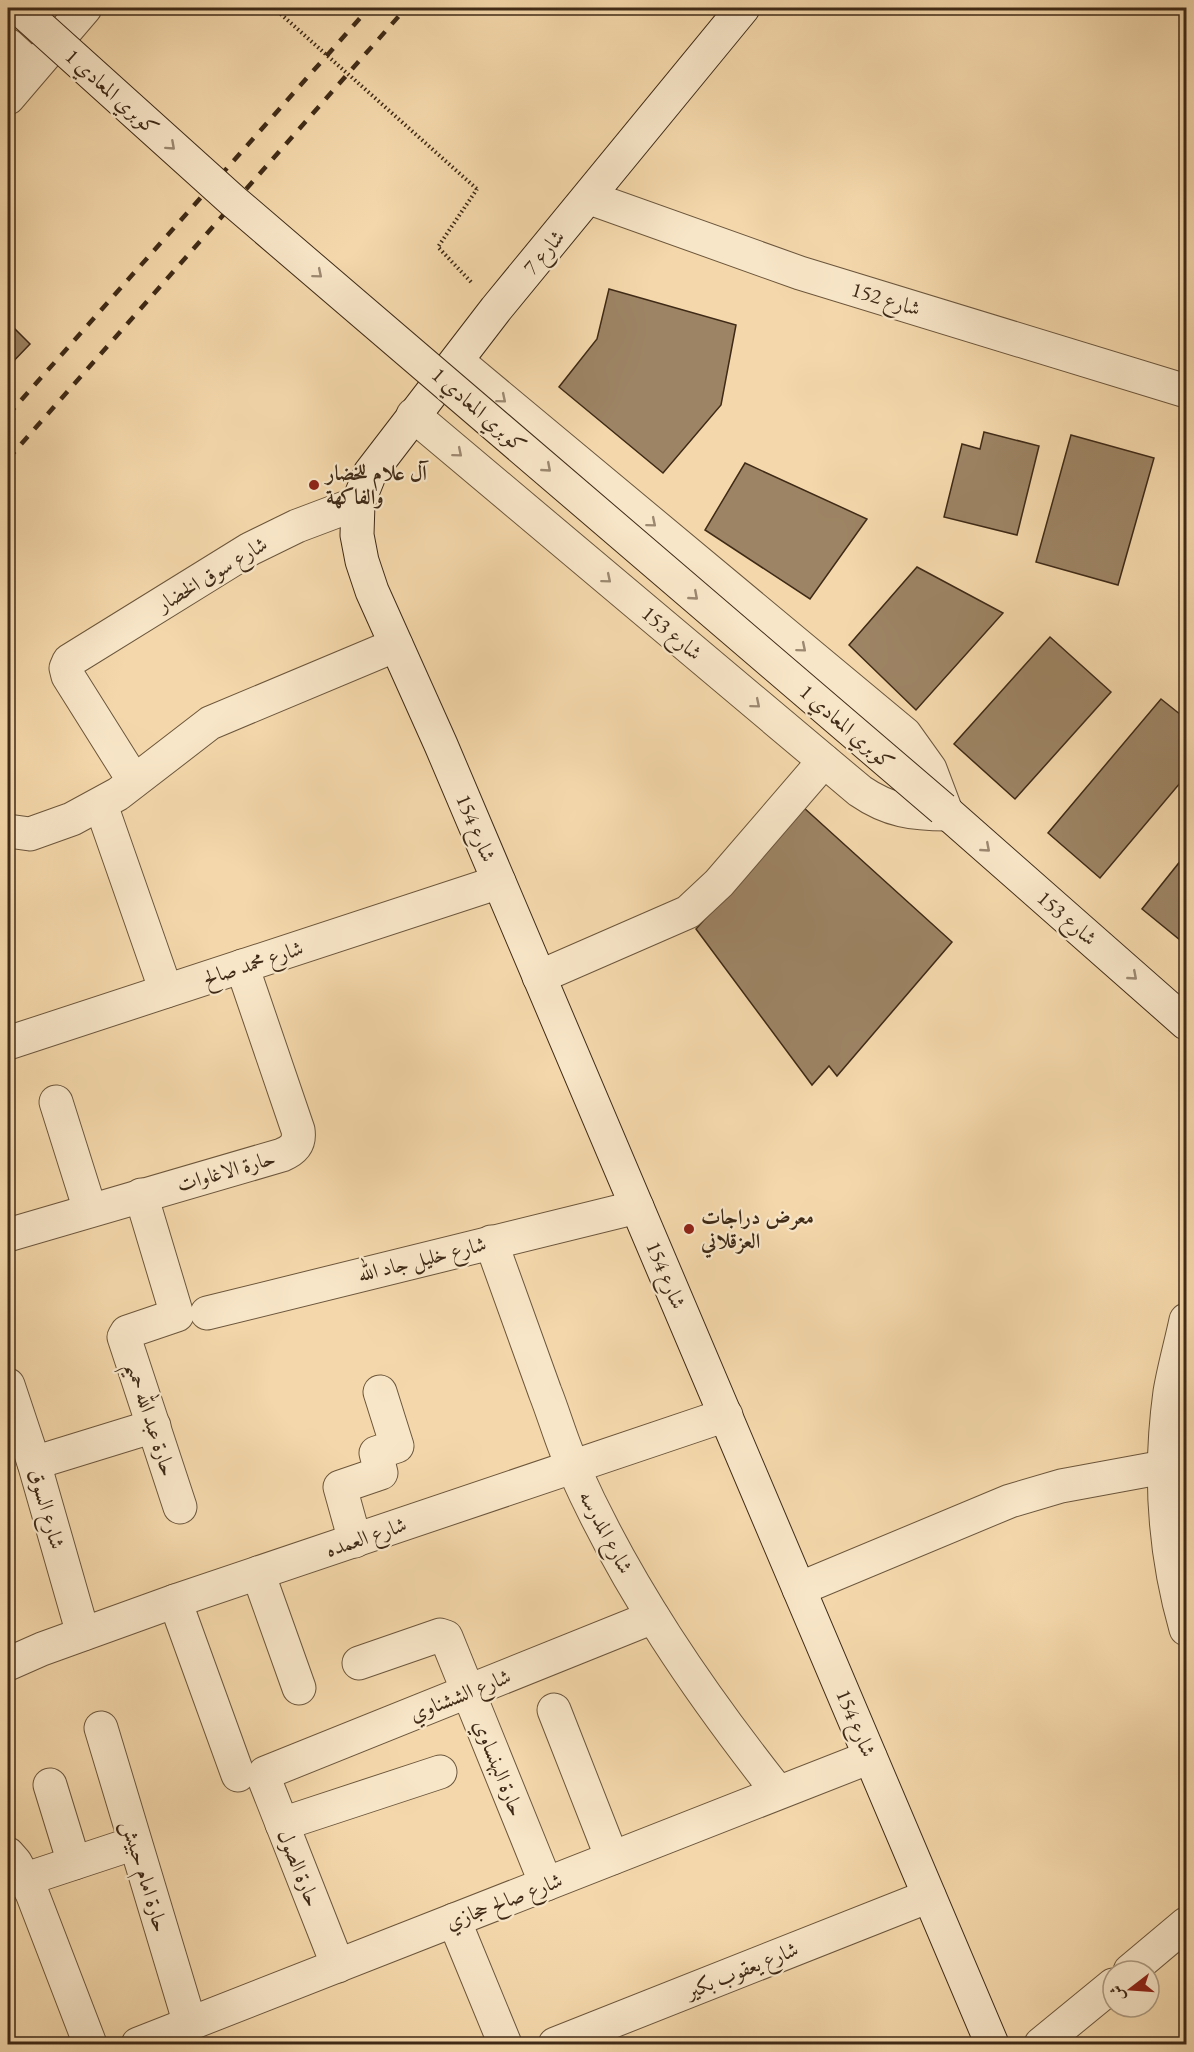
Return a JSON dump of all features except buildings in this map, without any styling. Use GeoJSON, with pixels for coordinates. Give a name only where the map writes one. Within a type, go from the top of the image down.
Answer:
{"type":"FeatureCollection","features":[{"type":"Feature","properties":{"kind":"street","name":"كوبري المعادي 1"},"geometry":{"type":"LineString","coordinates":[[19,8],[232,200],[945,812]]}},
{"type":"Feature","properties":{"kind":"street"},"geometry":{"type":"LineString","coordinates":[[8,98],[84,8]]}},
{"type":"Feature","properties":{"kind":"street","name":"شارع 7"},"geometry":{"type":"LineString","coordinates":[[358,503],[370,473],[496,309],[590,198],[743,8]]}},
{"type":"Feature","properties":{"kind":"street"},"geometry":{"type":"LineString","coordinates":[[8,45],[33,68]]}},
{"type":"Feature","properties":{"kind":"street","name":"شارع 152"},"geometry":{"type":"LineString","coordinates":[[590,198],[800,273],[1186,391]]}},
{"type":"Feature","properties":{"kind":"street","name":"شارع 153"},"geometry":{"type":"LineString","coordinates":[[457,361],[905,734],[930,769],[945,812],[1186,1023]]}},
{"type":"Feature","properties":{"kind":"street","name":"شارع 153"},"geometry":{"type":"LineString","coordinates":[[413,416],[824,761],[878,803],[898,811],[945,812]]}},
{"type":"Feature","properties":{"kind":"street","name":"شارع 154"},"geometry":{"type":"LineString","coordinates":[[358,503],[357,535],[362,561],[396,645],[499,882],[992,2044]]}},
{"type":"Feature","properties":{"kind":"street","name":"شارع سوق الخضار"},"geometry":{"type":"LineString","coordinates":[[134,781],[68,676],[66,669],[72,659],[250,549],[297,526],[358,503]]}},
{"type":"Feature","properties":{"kind":"street"},"geometry":{"type":"LineString","coordinates":[[8,831],[16,834],[42,831],[100,805],[210,723],[396,645]]}},
{"type":"Feature","properties":{"kind":"street"},"geometry":{"type":"LineString","coordinates":[[539,978],[688,912],[719,883],[824,761]]}},
{"type":"Feature","properties":{"kind":"street"},"geometry":{"type":"LineString","coordinates":[[100,805],[166,991]]}},
{"type":"Feature","properties":{"kind":"street","name":"شارع محمد صالح"},"geometry":{"type":"LineString","coordinates":[[8,1043],[499,882]]}},
{"type":"Feature","properties":{"kind":"street","name":"حارة الاغاوات"},"geometry":{"type":"LineString","coordinates":[[8,1235],[282,1155],[296,1145],[299,1138],[298,1130],[242,966]]}},
{"type":"Feature","properties":{"kind":"street"},"geometry":{"type":"LineString","coordinates":[[57,1102],[90,1210]]}},
{"type":"Feature","properties":{"kind":"street","name":"حارة عبد الله حميم"},"geometry":{"type":"LineString","coordinates":[[141,1195],[177,1315],[128,1332],[124,1337],[180,1507]]}},
{"type":"Feature","properties":{"kind":"street","name":"شارع خليل جاد الله"},"geometry":{"type":"LineString","coordinates":[[207,1313],[637,1207]]}},
{"type":"Feature","properties":{"kind":"street","name":"شارع المدرسه"},"geometry":{"type":"LineString","coordinates":[[491,1242],[573,1467],[619,1558],[653,1617],[712,1707],[778,1792]]}},
{"type":"Feature","properties":{"kind":"street"},"geometry":{"type":"LineString","coordinates":[[1186,1320],[1170,1391],[1164,1467],[1166,1533],[1186,1629]]}},
{"type":"Feature","properties":{"kind":"street","name":"شارع السوق"},"geometry":{"type":"LineString","coordinates":[[8,1385],[14,1424],[34,1463],[83,1634]]}},
{"type":"Feature","properties":{"kind":"street"},"geometry":{"type":"LineString","coordinates":[[355,1540],[340,1487],[381,1473],[376,1453],[397,1446],[380,1392]]}},
{"type":"Feature","properties":{"kind":"street","name":"شارع العمده"},"geometry":{"type":"LineString","coordinates":[[8,1664],[175,1601],[726,1415]]}},
{"type":"Feature","properties":{"kind":"street"},"geometry":{"type":"LineString","coordinates":[[34,1463],[154,1426]]}},
{"type":"Feature","properties":{"kind":"street"},"geometry":{"type":"LineString","coordinates":[[799,1589],[1010,1501],[1061,1486],[1164,1467]]}},
{"type":"Feature","properties":{"kind":"street"},"geometry":{"type":"LineString","coordinates":[[258,1573],[299,1688]]}},
{"type":"Feature","properties":{"kind":"street"},"geometry":{"type":"LineString","coordinates":[[175,1601],[253,1774]]}},
{"type":"Feature","properties":{"kind":"street","name":"شارع الششناوي"},"geometry":{"type":"LineString","coordinates":[[253,1774],[653,1617]]}},
{"type":"Feature","properties":{"kind":"street","name":"حارة البهنساوي"},"geometry":{"type":"LineString","coordinates":[[359,1663],[443,1635],[448,1641],[546,1884]]}},
{"type":"Feature","properties":{"kind":"street"},"geometry":{"type":"LineString","coordinates":[[554,1710],[612,1858]]}},
{"type":"Feature","properties":{"kind":"street","name":"حارة امام حبيش"},"geometry":{"type":"LineString","coordinates":[[101,1728],[190,2024]]}},
{"type":"Feature","properties":{"kind":"street","name":"شارع صالح حجازي"},"geometry":{"type":"LineString","coordinates":[[138,2044],[870,1757]]}},
{"type":"Feature","properties":{"kind":"street"},"geometry":{"type":"LineString","coordinates":[[282,1824],[440,1772]]}},
{"type":"Feature","properties":{"kind":"street","name":"حارة الصول"},"geometry":{"type":"LineString","coordinates":[[253,1774],[264,1778],[338,1966]]}},
{"type":"Feature","properties":{"kind":"street"},"geometry":{"type":"LineString","coordinates":[[50,1785],[74,1863]]}},
{"type":"Feature","properties":{"kind":"street"},"geometry":{"type":"LineString","coordinates":[[90,2044],[17,1867],[74,1863],[135,1843]]}},
{"type":"Feature","properties":{"kind":"street","name":"شارع يعقوب بكير"},"geometry":{"type":"LineString","coordinates":[[555,2044],[928,1896]]}},
{"type":"Feature","properties":{"kind":"street"},"geometry":{"type":"LineString","coordinates":[[454,1920],[505,2044]]}},
{"type":"Feature","properties":{"kind":"street"},"geometry":{"type":"LineString","coordinates":[[1144,1959],[1186,1924]]}},
{"type":"Feature","properties":{"kind":"street"},"geometry":{"type":"LineString","coordinates":[[1041,2044],[1101,1995]]}},
{"type":"Feature","properties":{"kind":"path"},"geometry":{"type":"LineString","coordinates":[[273,8],[477,189],[438,247],[496,309]]}},
{"type":"Feature","properties":{"kind":"railway"},"geometry":{"type":"LineString","coordinates":[[8,415],[369,8]]}},
{"type":"Feature","properties":{"kind":"railway"},"geometry":{"type":"LineString","coordinates":[[8,459],[406,8]]}},
{"type":"Feature","properties":{"kind":"place","name":"آل علام للخضار والفاكهة"},"geometry":{"type":"Point","coordinates":[314,485]}},
{"type":"Feature","properties":{"kind":"place","name":"معرض دراجات العزقلاني"},"geometry":{"type":"Point","coordinates":[689,1229]}}]}
